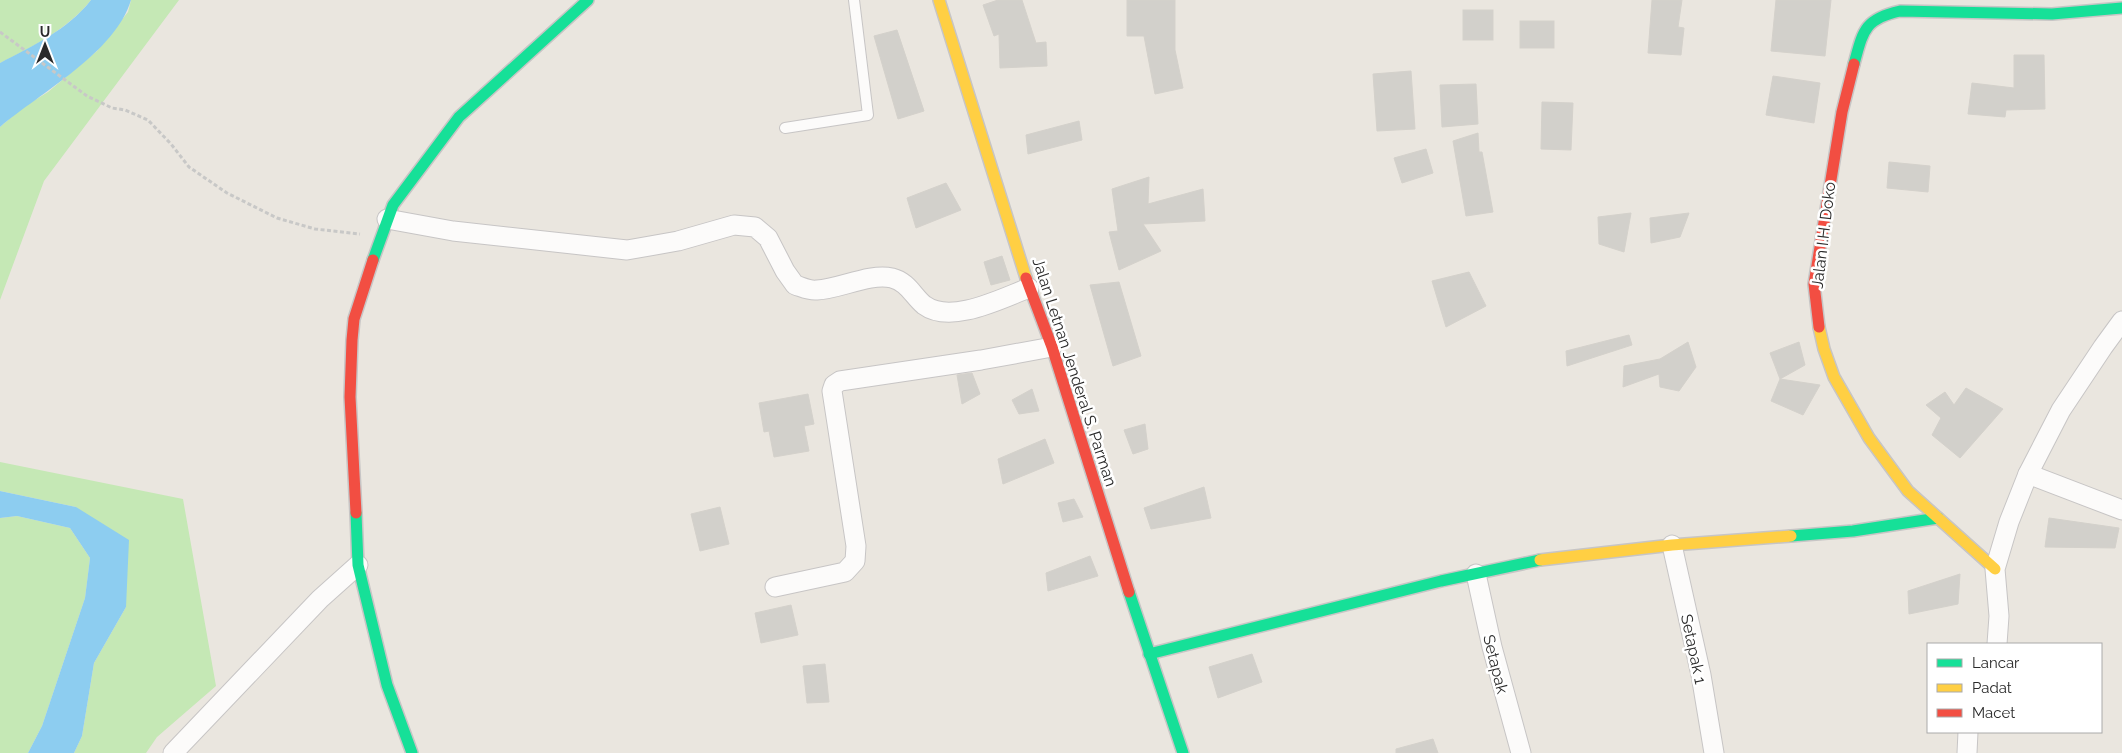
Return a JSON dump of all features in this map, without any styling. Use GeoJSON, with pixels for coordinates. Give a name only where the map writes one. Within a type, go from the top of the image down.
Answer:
{"type":"FeatureCollection","features":[{"type":"Feature","properties":{"kind":"street"},"geometry":{"type":"LineString","coordinates":[[412,753],[402,732],[388,685],[358,565],[350,397],[354,319],[387,219],[393,205],[412,176],[459,117],[588,0]]}},
{"type":"Feature","properties":{"kind":"street","name":"Jalan Letnan Jenderal S. Parman"},"geometry":{"type":"LineString","coordinates":[[939,0],[962,81],[1030,288],[1052,347],[1149,654],[1184,753]]}},
{"type":"Feature","properties":{"kind":"street"},"geometry":{"type":"LineString","coordinates":[[1883,0],[1900,11]]}},
{"type":"Feature","properties":{"kind":"street","name":"Jalan I.H. Doko"},"geometry":{"type":"LineString","coordinates":[[1996,569],[1908,491],[1869,438],[1834,377],[1824,349],[1817,318],[1814,284],[1842,112],[1861,38],[1869,24],[1882,15],[1900,11],[2052,14],[2122,8]]}},
{"type":"Feature","properties":{"kind":"street"},"geometry":{"type":"LineString","coordinates":[[387,219],[453,232],[550,240],[627,250],[678,241],[734,225],[755,227],[768,238],[785,271],[795,284],[817,290],[868,279],[893,278],[909,287],[924,305],[941,312],[971,310],[1030,288]]}},
{"type":"Feature","properties":{"kind":"street"},"geometry":{"type":"LineString","coordinates":[[1997,643],[1999,616],[1996,569],[2009,522],[2028,474],[2061,410],[2122,321]]}},
{"type":"Feature","properties":{"kind":"street"},"geometry":{"type":"LineString","coordinates":[[775,587],[845,572],[855,560],[856,546],[832,391],[834,385],[840,381],[1052,347]]}},
{"type":"Feature","properties":{"kind":"street"},"geometry":{"type":"LineString","coordinates":[[2028,474],[2122,510]]}},
{"type":"Feature","properties":{"kind":"street"},"geometry":{"type":"LineString","coordinates":[[1149,654],[1540,560],[1672,545],[1853,531],[1938,518]]}},
{"type":"Feature","properties":{"kind":"street","name":"Setapak 1"},"geometry":{"type":"LineString","coordinates":[[1672,545],[1701,675],[1714,753]]}},
{"type":"Feature","properties":{"kind":"street"},"geometry":{"type":"LineString","coordinates":[[173,753],[320,599],[358,565]]}},
{"type":"Feature","properties":{"kind":"street","name":"Setapak"},"geometry":{"type":"LineString","coordinates":[[1476,574],[1496,665],[1521,753]]}},
{"type":"Feature","properties":{"kind":"street"},"geometry":{"type":"LineString","coordinates":[[1967,753],[1968,733]]}},
{"type":"Feature","properties":{"kind":"lane"},"geometry":{"type":"LineString","coordinates":[[784,128],[868,116],[854,0]]}},
{"type":"Feature","properties":{"kind":"path"},"geometry":{"type":"LineString","coordinates":[[1,32],[87,96],[112,108],[125,110],[148,120],[171,144],[189,167],[227,193],[268,214],[315,229],[380,238]]}},
{"type":"Feature","properties":{"kind":"green space"},"geometry":{"type":"Polygon","coordinates":[[[0,0],[91,0],[72,20],[61,28],[37,44],[0,63],[0,0]]]}},
{"type":"Feature","properties":{"kind":"green space"},"geometry":{"type":"Polygon","coordinates":[[[131,0],[179,0],[44,181],[0,300],[0,127],[22,108],[48,92],[97,51],[128,12],[131,0]]]}},
{"type":"Feature","properties":{"kind":"green space"},"geometry":{"type":"Polygon","coordinates":[[[0,462],[183,499],[216,686],[157,737],[146,753],[74,753],[82,736],[94,663],[126,607],[76,507],[0,491],[0,462]]]}},
{"type":"Feature","properties":{"kind":"green space"},"geometry":{"type":"Polygon","coordinates":[[[17,516],[70,528],[90,558],[85,598],[42,726],[28,753],[0,753],[0,518],[17,516]]]}},
{"type":"Feature","properties":{"kind":"water"},"geometry":{"type":"Polygon","coordinates":[[[91,0],[131,0],[123,19],[94,54],[0,127],[0,63],[61,29],[82,11],[91,0]]]}},
{"type":"Feature","properties":{"kind":"water"},"geometry":{"type":"Polygon","coordinates":[[[0,491],[76,507],[129,540],[126,607],[94,663],[82,736],[74,753],[28,753],[42,726],[85,598],[90,558],[70,528],[17,516],[0,518],[0,491]]]}},
{"type":"Feature","properties":{"kind":"building"},"geometry":{"type":"Polygon","coordinates":[[[998,0],[1022,0],[1036,43],[1046,42],[1047,66],[1000,68],[999,34],[994,36],[983,5],[998,0]]]}},
{"type":"Feature","properties":{"kind":"building"},"geometry":{"type":"Polygon","coordinates":[[[1127,0],[1175,0],[1175,50],[1183,88],[1155,94],[1144,36],[1127,36],[1127,0]]]}},
{"type":"Feature","properties":{"kind":"building"},"geometry":{"type":"Polygon","coordinates":[[[1652,0],[1682,0],[1678,27],[1684,28],[1681,55],[1648,53],[1652,0]]]}},
{"type":"Feature","properties":{"kind":"building"},"geometry":{"type":"Polygon","coordinates":[[[1776,0],[1831,0],[1825,56],[1771,51],[1776,0]]]}},
{"type":"Feature","properties":{"kind":"building"},"geometry":{"type":"Polygon","coordinates":[[[1463,10],[1493,10],[1493,40],[1463,40],[1463,10]]]}},
{"type":"Feature","properties":{"kind":"building"},"geometry":{"type":"Polygon","coordinates":[[[1520,21],[1554,21],[1554,48],[1520,48],[1520,21]]]}},
{"type":"Feature","properties":{"kind":"building"},"geometry":{"type":"Polygon","coordinates":[[[897,30],[924,111],[898,119],[874,36],[897,30]]]}},
{"type":"Feature","properties":{"kind":"building"},"geometry":{"type":"Polygon","coordinates":[[[2014,55],[2044,55],[2045,109],[2006,110],[2005,117],[1968,114],[1972,83],[2014,88],[2014,55]]]}},
{"type":"Feature","properties":{"kind":"building"},"geometry":{"type":"Polygon","coordinates":[[[1411,71],[1415,129],[1377,131],[1373,74],[1411,71]]]}},
{"type":"Feature","properties":{"kind":"building"},"geometry":{"type":"Polygon","coordinates":[[[1773,76],[1820,83],[1814,123],[1766,115],[1773,76]]]}},
{"type":"Feature","properties":{"kind":"building"},"geometry":{"type":"Polygon","coordinates":[[[1476,84],[1478,124],[1442,127],[1440,85],[1476,84]]]}},
{"type":"Feature","properties":{"kind":"building"},"geometry":{"type":"Polygon","coordinates":[[[1542,102],[1573,103],[1571,150],[1541,149],[1542,102]]]}},
{"type":"Feature","properties":{"kind":"building"},"geometry":{"type":"Polygon","coordinates":[[[1079,121],[1082,140],[1028,154],[1026,135],[1079,121]]]}},
{"type":"Feature","properties":{"kind":"building"},"geometry":{"type":"Polygon","coordinates":[[[1478,133],[1479,152],[1482,152],[1493,212],[1466,216],[1453,141],[1478,133]]]}},
{"type":"Feature","properties":{"kind":"building"},"geometry":{"type":"Polygon","coordinates":[[[1426,149],[1433,173],[1402,183],[1394,158],[1426,149]]]}},
{"type":"Feature","properties":{"kind":"building"},"geometry":{"type":"Polygon","coordinates":[[[1889,162],[1930,166],[1928,192],[1887,188],[1889,162]]]}},
{"type":"Feature","properties":{"kind":"building"},"geometry":{"type":"Polygon","coordinates":[[[1149,177],[1148,204],[1203,189],[1205,221],[1143,224],[1161,251],[1119,270],[1109,232],[1118,231],[1112,189],[1149,177]]]}},
{"type":"Feature","properties":{"kind":"building"},"geometry":{"type":"Polygon","coordinates":[[[946,183],[961,210],[916,228],[907,198],[946,183]]]}},
{"type":"Feature","properties":{"kind":"building"},"geometry":{"type":"Polygon","coordinates":[[[1631,213],[1624,252],[1599,244],[1598,217],[1631,213]]]}},
{"type":"Feature","properties":{"kind":"building"},"geometry":{"type":"Polygon","coordinates":[[[1689,213],[1680,237],[1651,243],[1650,218],[1689,213]]]}},
{"type":"Feature","properties":{"kind":"building"},"geometry":{"type":"Polygon","coordinates":[[[1002,256],[1010,280],[991,285],[984,262],[1002,256]]]}},
{"type":"Feature","properties":{"kind":"building"},"geometry":{"type":"Polygon","coordinates":[[[1469,272],[1486,306],[1446,327],[1432,281],[1469,272]]]}},
{"type":"Feature","properties":{"kind":"building"},"geometry":{"type":"Polygon","coordinates":[[[1119,282],[1141,356],[1113,366],[1090,285],[1119,282]]]}},
{"type":"Feature","properties":{"kind":"building"},"geometry":{"type":"Polygon","coordinates":[[[1629,335],[1632,345],[1567,366],[1566,351],[1629,335]]]}},
{"type":"Feature","properties":{"kind":"building"},"geometry":{"type":"Polygon","coordinates":[[[1688,342],[1696,367],[1679,391],[1660,387],[1659,374],[1623,387],[1624,366],[1660,359],[1688,342]]]}},
{"type":"Feature","properties":{"kind":"building"},"geometry":{"type":"Polygon","coordinates":[[[1799,342],[1805,365],[1780,379],[1770,353],[1799,342]]]}},
{"type":"Feature","properties":{"kind":"building"},"geometry":{"type":"Polygon","coordinates":[[[972,373],[980,394],[962,404],[957,375],[972,373]]]}},
{"type":"Feature","properties":{"kind":"building"},"geometry":{"type":"Polygon","coordinates":[[[1780,379],[1820,385],[1803,415],[1771,401],[1780,379]]]}},
{"type":"Feature","properties":{"kind":"building"},"geometry":{"type":"Polygon","coordinates":[[[1966,388],[2003,409],[1960,458],[1932,435],[1941,418],[1926,405],[1945,392],[1954,405],[1966,388]]]}},
{"type":"Feature","properties":{"kind":"building"},"geometry":{"type":"Polygon","coordinates":[[[1032,389],[1039,411],[1019,414],[1012,400],[1032,389]]]}},
{"type":"Feature","properties":{"kind":"building"},"geometry":{"type":"Polygon","coordinates":[[[808,394],[814,424],[804,426],[809,451],[774,457],[769,431],[764,432],[759,403],[808,394]]]}},
{"type":"Feature","properties":{"kind":"building"},"geometry":{"type":"Polygon","coordinates":[[[1145,424],[1148,449],[1133,454],[1124,430],[1145,424]]]}},
{"type":"Feature","properties":{"kind":"building"},"geometry":{"type":"Polygon","coordinates":[[[1045,439],[1054,463],[1003,484],[998,459],[1045,439]]]}},
{"type":"Feature","properties":{"kind":"building"},"geometry":{"type":"Polygon","coordinates":[[[1204,487],[1211,518],[1151,529],[1144,508],[1204,487]]]}},
{"type":"Feature","properties":{"kind":"building"},"geometry":{"type":"Polygon","coordinates":[[[1074,499],[1083,517],[1063,522],[1058,503],[1074,499]]]}},
{"type":"Feature","properties":{"kind":"building"},"geometry":{"type":"Polygon","coordinates":[[[720,507],[729,544],[700,551],[691,514],[720,507]]]}},
{"type":"Feature","properties":{"kind":"building"},"geometry":{"type":"Polygon","coordinates":[[[2049,518],[2119,528],[2115,548],[2045,547],[2049,518]]]}},
{"type":"Feature","properties":{"kind":"building"},"geometry":{"type":"Polygon","coordinates":[[[1090,556],[1098,576],[1048,591],[1046,573],[1090,556]]]}},
{"type":"Feature","properties":{"kind":"building"},"geometry":{"type":"Polygon","coordinates":[[[1960,574],[1958,604],[1909,614],[1908,591],[1960,574]]]}},
{"type":"Feature","properties":{"kind":"building"},"geometry":{"type":"Polygon","coordinates":[[[791,605],[798,635],[761,643],[755,613],[791,605]]]}},
{"type":"Feature","properties":{"kind":"building"},"geometry":{"type":"Polygon","coordinates":[[[1252,654],[1262,682],[1218,698],[1209,667],[1252,654]]]}},
{"type":"Feature","properties":{"kind":"building"},"geometry":{"type":"Polygon","coordinates":[[[825,664],[829,702],[807,703],[803,666],[825,664]]]}},
{"type":"Feature","properties":{"kind":"building"},"geometry":{"type":"Polygon","coordinates":[[[1433,739],[1438,753],[1396,753],[1396,749],[1433,739]]]}},
{"type":"Feature","properties":{"kind":"traffic: fast"},"geometry":{"type":"LineString","coordinates":[[373,260],[393,205],[459,117],[588,0]]}},
{"type":"Feature","properties":{"kind":"traffic: fast"},"geometry":{"type":"LineString","coordinates":[[1854,64],[1867,28],[1879,18],[1900,11],[2052,14],[2122,8]]}},
{"type":"Feature","properties":{"kind":"traffic: fast"},"geometry":{"type":"LineString","coordinates":[[356,513],[358,565],[387,685],[412,753]]}},
{"type":"Feature","properties":{"kind":"traffic: fast"},"geometry":{"type":"LineString","coordinates":[[1791,536],[1853,531],[1938,518]]}},
{"type":"Feature","properties":{"kind":"traffic: fast"},"geometry":{"type":"LineString","coordinates":[[1149,654],[1441,581],[1540,560]]}},
{"type":"Feature","properties":{"kind":"traffic: fast"},"geometry":{"type":"LineString","coordinates":[[1129,592],[1183,753]]}},
{"type":"Feature","properties":{"kind":"traffic: slow"},"geometry":{"type":"LineString","coordinates":[[939,0],[1026,278]]}},
{"type":"Feature","properties":{"kind":"traffic: slow"},"geometry":{"type":"LineString","coordinates":[[1819,327],[1824,349],[1834,377],[1869,438],[1908,491],[1995,569]]}},
{"type":"Feature","properties":{"kind":"traffic: slow"},"geometry":{"type":"LineString","coordinates":[[1540,560],[1672,545],[1791,536]]}},
{"type":"Feature","properties":{"kind":"traffic: jam"},"geometry":{"type":"LineString","coordinates":[[1819,327],[1814,284],[1842,112],[1854,64]]}},
{"type":"Feature","properties":{"kind":"traffic: jam"},"geometry":{"type":"LineString","coordinates":[[356,513],[350,397],[352,340],[354,319],[373,260]]}},
{"type":"Feature","properties":{"kind":"traffic: jam"},"geometry":{"type":"LineString","coordinates":[[1026,278],[1052,347],[1129,592]]}}]}
